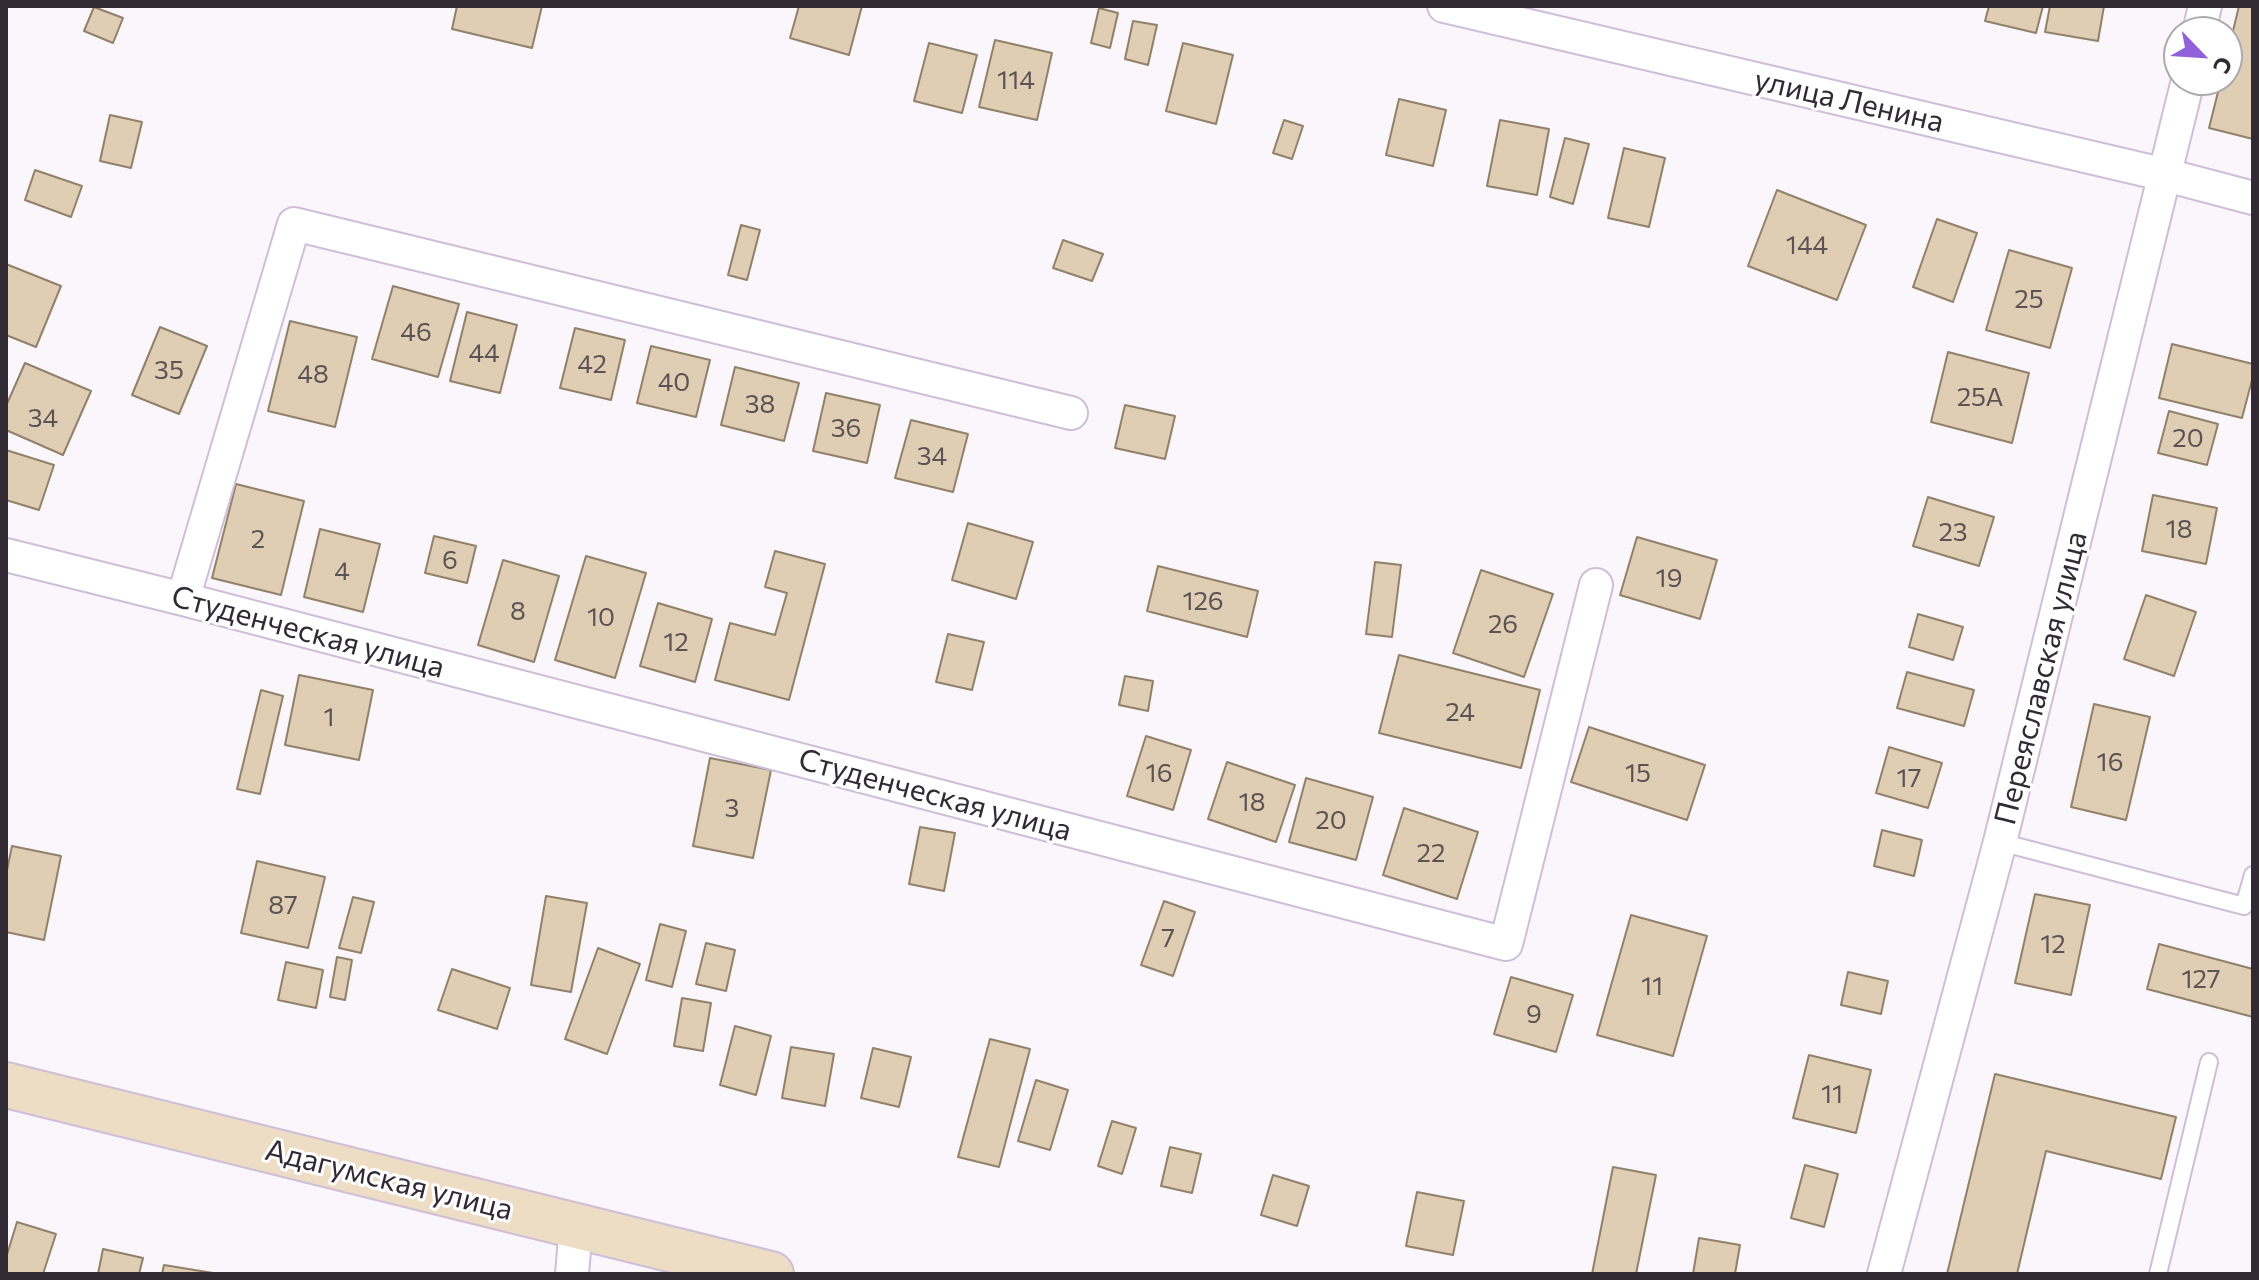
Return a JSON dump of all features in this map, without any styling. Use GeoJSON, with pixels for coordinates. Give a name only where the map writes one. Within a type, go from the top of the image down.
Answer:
{"type":"FeatureCollection","features":[{"type":"Feature","properties":{"kind":"main road","name":"Адагумская улица"},"geometry":{"type":"LineString","coordinates":[[6,1085],[771,1274]]}},
{"type":"Feature","properties":{"kind":"street","name":"улица Ленина"},"geometry":{"type":"LineString","coordinates":[[1444,6],[2253,198]]}},
{"type":"Feature","properties":{"kind":"street","name":"Переяславская улица"},"geometry":{"type":"LineString","coordinates":[[1884,1274],[2000,842],[2184,96]]}},
{"type":"Feature","properties":{"kind":"street"},"geometry":{"type":"LineString","coordinates":[[183,599],[294,224],[1071,413]]}},
{"type":"Feature","properties":{"kind":"street","name":"Студенческая улица"},"geometry":{"type":"LineString","coordinates":[[6,555],[1506,944],[1596,585]]}},
{"type":"Feature","properties":{"kind":"street"},"geometry":{"type":"LineString","coordinates":[[572,1274],[576,1227]]}},
{"type":"Feature","properties":{"kind":"lane"},"geometry":{"type":"LineString","coordinates":[[2000,842],[2244,906],[2253,875]]}},
{"type":"Feature","properties":{"kind":"lane"},"geometry":{"type":"LineString","coordinates":[[2158,1274],[2209,1062]]}},
{"type":"Feature","properties":{"kind":"building"},"geometry":{"type":"Polygon","coordinates":[[[457,6],[542,6],[532,48],[452,29],[457,6]]]}},
{"type":"Feature","properties":{"kind":"building"},"geometry":{"type":"Polygon","coordinates":[[[799,6],[862,6],[849,55],[790,38],[799,6]]]}},
{"type":"Feature","properties":{"kind":"building"},"geometry":{"type":"Polygon","coordinates":[[[1989,6],[2043,6],[2036,33],[1985,21],[1989,6]]]}},
{"type":"Feature","properties":{"kind":"building"},"geometry":{"type":"Polygon","coordinates":[[[2050,6],[2104,6],[2098,41],[2045,32],[2050,6]]]}},
{"type":"Feature","properties":{"kind":"building"},"geometry":{"type":"Polygon","coordinates":[[[2239,6],[2253,6],[2253,139],[2209,128],[2217,96],[2243,96],[2243,16],[2237,16],[2239,6]]]}},
{"type":"Feature","properties":{"kind":"building"},"geometry":{"type":"Polygon","coordinates":[[[94,7],[123,18],[113,43],[84,31],[94,7]]]}},
{"type":"Feature","properties":{"kind":"building"},"geometry":{"type":"Polygon","coordinates":[[[1099,8],[1118,13],[1110,48],[1091,43],[1099,8]]]}},
{"type":"Feature","properties":{"kind":"building"},"geometry":{"type":"Polygon","coordinates":[[[1133,21],[1157,25],[1148,65],[1125,59],[1133,21]]]}},
{"type":"Feature","properties":{"kind":"building"},"geometry":{"type":"Polygon","coordinates":[[[995,40],[1052,53],[1037,120],[979,107],[995,40]]]}},
{"type":"Feature","properties":{"kind":"building"},"geometry":{"type":"Polygon","coordinates":[[[929,43],[977,55],[962,113],[914,101],[929,43]]]}},
{"type":"Feature","properties":{"kind":"building"},"geometry":{"type":"Polygon","coordinates":[[[1183,43],[1233,55],[1216,124],[1166,111],[1183,43]]]}},
{"type":"Feature","properties":{"kind":"building"},"geometry":{"type":"Polygon","coordinates":[[[1399,99],[1446,110],[1433,166],[1386,155],[1399,99]]]}},
{"type":"Feature","properties":{"kind":"building"},"geometry":{"type":"Polygon","coordinates":[[[110,115],[142,122],[131,168],[100,161],[110,115]]]}},
{"type":"Feature","properties":{"kind":"building"},"geometry":{"type":"Polygon","coordinates":[[[1284,120],[1303,126],[1292,159],[1273,153],[1284,120]]]}},
{"type":"Feature","properties":{"kind":"building"},"geometry":{"type":"Polygon","coordinates":[[[1500,120],[1549,129],[1537,195],[1487,186],[1500,120]]]}},
{"type":"Feature","properties":{"kind":"building"},"geometry":{"type":"Polygon","coordinates":[[[1565,138],[1589,144],[1573,204],[1550,197],[1565,138]]]}},
{"type":"Feature","properties":{"kind":"building"},"geometry":{"type":"Polygon","coordinates":[[[1624,148],[1665,158],[1649,227],[1608,218],[1624,148]]]}},
{"type":"Feature","properties":{"kind":"building"},"geometry":{"type":"Polygon","coordinates":[[[35,170],[82,186],[71,217],[25,200],[35,170]]]}},
{"type":"Feature","properties":{"kind":"building"},"geometry":{"type":"Polygon","coordinates":[[[1777,190],[1866,225],[1837,300],[1748,266],[1777,190]]]}},
{"type":"Feature","properties":{"kind":"building"},"geometry":{"type":"Polygon","coordinates":[[[1937,219],[1977,233],[1953,302],[1913,287],[1937,219]]]}},
{"type":"Feature","properties":{"kind":"building"},"geometry":{"type":"Polygon","coordinates":[[[741,225],[760,230],[747,280],[728,275],[741,225]]]}},
{"type":"Feature","properties":{"kind":"building"},"geometry":{"type":"Polygon","coordinates":[[[1063,240],[1103,254],[1092,281],[1053,268],[1063,240]]]}},
{"type":"Feature","properties":{"kind":"building"},"geometry":{"type":"Polygon","coordinates":[[[2009,250],[2072,268],[2050,348],[1986,330],[2009,250]]]}},
{"type":"Feature","properties":{"kind":"building"},"geometry":{"type":"Polygon","coordinates":[[[6,264],[61,286],[36,347],[6,335],[6,264]]]}},
{"type":"Feature","properties":{"kind":"building"},"geometry":{"type":"Polygon","coordinates":[[[393,286],[459,304],[438,377],[372,359],[393,286]]]}},
{"type":"Feature","properties":{"kind":"building"},"geometry":{"type":"Polygon","coordinates":[[[467,312],[517,325],[500,393],[450,381],[467,312]]]}},
{"type":"Feature","properties":{"kind":"building"},"geometry":{"type":"Polygon","coordinates":[[[290,321],[357,337],[335,427],[268,411],[290,321]]]}},
{"type":"Feature","properties":{"kind":"building"},"geometry":{"type":"Polygon","coordinates":[[[160,327],[207,346],[179,414],[132,395],[160,327]]]}},
{"type":"Feature","properties":{"kind":"building"},"geometry":{"type":"Polygon","coordinates":[[[575,328],[625,340],[611,400],[560,388],[575,328]]]}},
{"type":"Feature","properties":{"kind":"building"},"geometry":{"type":"Polygon","coordinates":[[[2172,344],[2253,364],[2242,418],[2159,398],[2172,344]]]}},
{"type":"Feature","properties":{"kind":"building"},"geometry":{"type":"Polygon","coordinates":[[[651,346],[710,360],[696,417],[637,403],[651,346]]]}},
{"type":"Feature","properties":{"kind":"building"},"geometry":{"type":"Polygon","coordinates":[[[1948,352],[2029,373],[2012,443],[1931,422],[1948,352]]]}},
{"type":"Feature","properties":{"kind":"building"},"geometry":{"type":"Polygon","coordinates":[[[25,363],[91,391],[63,455],[6,430],[6,406],[25,363]]]}},
{"type":"Feature","properties":{"kind":"building"},"geometry":{"type":"Polygon","coordinates":[[[735,367],[799,383],[784,441],[721,425],[735,367]]]}},
{"type":"Feature","properties":{"kind":"building"},"geometry":{"type":"Polygon","coordinates":[[[826,393],[880,405],[867,463],[813,451],[826,393]]]}},
{"type":"Feature","properties":{"kind":"building"},"geometry":{"type":"Polygon","coordinates":[[[1125,405],[1175,416],[1165,459],[1115,448],[1125,405]]]}},
{"type":"Feature","properties":{"kind":"building"},"geometry":{"type":"Polygon","coordinates":[[[2169,411],[2218,424],[2207,465],[2158,453],[2169,411]]]}},
{"type":"Feature","properties":{"kind":"building"},"geometry":{"type":"Polygon","coordinates":[[[911,420],[968,434],[953,492],[895,478],[911,420]]]}},
{"type":"Feature","properties":{"kind":"building"},"geometry":{"type":"Polygon","coordinates":[[[6,450],[54,465],[39,510],[6,500],[6,450]]]}},
{"type":"Feature","properties":{"kind":"building"},"geometry":{"type":"Polygon","coordinates":[[[236,484],[304,501],[281,595],[212,578],[236,484]]]}},
{"type":"Feature","properties":{"kind":"building"},"geometry":{"type":"Polygon","coordinates":[[[2153,495],[2217,508],[2206,564],[2142,551],[2153,495]]]}},
{"type":"Feature","properties":{"kind":"building"},"geometry":{"type":"Polygon","coordinates":[[[1928,497],[1994,517],[1979,566],[1913,546],[1928,497]]]}},
{"type":"Feature","properties":{"kind":"building"},"geometry":{"type":"Polygon","coordinates":[[[968,523],[1033,542],[1016,599],[952,580],[968,523]]]}},
{"type":"Feature","properties":{"kind":"building"},"geometry":{"type":"Polygon","coordinates":[[[320,529],[380,544],[363,612],[304,597],[320,529]]]}},
{"type":"Feature","properties":{"kind":"building"},"geometry":{"type":"Polygon","coordinates":[[[434,536],[476,546],[467,583],[425,573],[434,536]]]}},
{"type":"Feature","properties":{"kind":"building"},"geometry":{"type":"Polygon","coordinates":[[[1637,537],[1717,560],[1700,619],[1620,595],[1637,537]]]}},
{"type":"Feature","properties":{"kind":"building"},"geometry":{"type":"Polygon","coordinates":[[[775,551],[825,564],[789,700],[715,680],[730,623],[775,635],[787,593],[765,587],[775,551]]]}},
{"type":"Feature","properties":{"kind":"building"},"geometry":{"type":"Polygon","coordinates":[[[586,556],[646,573],[615,678],[555,660],[586,556]]]}},
{"type":"Feature","properties":{"kind":"building"},"geometry":{"type":"Polygon","coordinates":[[[503,560],[559,576],[534,662],[478,645],[503,560]]]}},
{"type":"Feature","properties":{"kind":"building"},"geometry":{"type":"Polygon","coordinates":[[[1375,562],[1401,565],[1392,637],[1366,634],[1375,562]]]}},
{"type":"Feature","properties":{"kind":"building"},"geometry":{"type":"Polygon","coordinates":[[[1158,566],[1258,591],[1247,637],[1147,611],[1158,566]]]}},
{"type":"Feature","properties":{"kind":"building"},"geometry":{"type":"Polygon","coordinates":[[[1481,570],[1553,594],[1524,677],[1453,653],[1481,570]]]}},
{"type":"Feature","properties":{"kind":"building"},"geometry":{"type":"Polygon","coordinates":[[[2146,595],[2196,612],[2174,676],[2124,659],[2146,595]]]}},
{"type":"Feature","properties":{"kind":"building"},"geometry":{"type":"Polygon","coordinates":[[[658,603],[712,619],[695,682],[640,666],[658,603]]]}},
{"type":"Feature","properties":{"kind":"building"},"geometry":{"type":"Polygon","coordinates":[[[1918,614],[1963,627],[1953,660],[1909,647],[1918,614]]]}},
{"type":"Feature","properties":{"kind":"building"},"geometry":{"type":"Polygon","coordinates":[[[948,634],[984,642],[972,690],[936,682],[948,634]]]}},
{"type":"Feature","properties":{"kind":"building"},"geometry":{"type":"Polygon","coordinates":[[[1399,655],[1540,690],[1521,768],[1379,733],[1399,655]]]}},
{"type":"Feature","properties":{"kind":"building"},"geometry":{"type":"Polygon","coordinates":[[[1907,672],[1974,690],[1964,726],[1897,708],[1907,672]]]}},
{"type":"Feature","properties":{"kind":"building"},"geometry":{"type":"Polygon","coordinates":[[[299,675],[373,690],[359,760],[285,745],[299,675]]]}},
{"type":"Feature","properties":{"kind":"building"},"geometry":{"type":"Polygon","coordinates":[[[1125,676],[1153,681],[1148,711],[1119,705],[1125,676]]]}},
{"type":"Feature","properties":{"kind":"building"},"geometry":{"type":"Polygon","coordinates":[[[261,690],[283,696],[260,794],[237,789],[261,690]]]}},
{"type":"Feature","properties":{"kind":"building"},"geometry":{"type":"Polygon","coordinates":[[[2094,704],[2150,717],[2126,820],[2071,807],[2094,704]]]}},
{"type":"Feature","properties":{"kind":"building"},"geometry":{"type":"Polygon","coordinates":[[[1589,727],[1705,765],[1687,820],[1571,782],[1589,727]]]}},
{"type":"Feature","properties":{"kind":"building"},"geometry":{"type":"Polygon","coordinates":[[[1146,736],[1191,750],[1173,810],[1127,796],[1146,736]]]}},
{"type":"Feature","properties":{"kind":"building"},"geometry":{"type":"Polygon","coordinates":[[[1889,747],[1942,763],[1928,808],[1876,793],[1889,747]]]}},
{"type":"Feature","properties":{"kind":"building"},"geometry":{"type":"Polygon","coordinates":[[[710,758],[771,770],[753,858],[693,846],[710,758]]]}},
{"type":"Feature","properties":{"kind":"building"},"geometry":{"type":"Polygon","coordinates":[[[1227,762],[1295,785],[1276,842],[1208,819],[1227,762]]]}},
{"type":"Feature","properties":{"kind":"building"},"geometry":{"type":"Polygon","coordinates":[[[1306,778],[1373,797],[1356,860],[1289,842],[1306,778]]]}},
{"type":"Feature","properties":{"kind":"building"},"geometry":{"type":"Polygon","coordinates":[[[1404,808],[1478,832],[1457,899],[1383,875],[1404,808]]]}},
{"type":"Feature","properties":{"kind":"building"},"geometry":{"type":"Polygon","coordinates":[[[920,827],[955,833],[944,891],[909,884],[920,827]]]}},
{"type":"Feature","properties":{"kind":"building"},"geometry":{"type":"Polygon","coordinates":[[[1882,830],[1922,840],[1914,876],[1874,866],[1882,830]]]}},
{"type":"Feature","properties":{"kind":"building"},"geometry":{"type":"Polygon","coordinates":[[[12,846],[61,856],[44,940],[6,932],[6,875],[12,846]]]}},
{"type":"Feature","properties":{"kind":"building"},"geometry":{"type":"Polygon","coordinates":[[[257,861],[325,877],[308,948],[241,933],[257,861]]]}},
{"type":"Feature","properties":{"kind":"building"},"geometry":{"type":"Polygon","coordinates":[[[2035,894],[2090,905],[2071,995],[2015,983],[2035,894]]]}},
{"type":"Feature","properties":{"kind":"building"},"geometry":{"type":"Polygon","coordinates":[[[546,896],[587,903],[571,992],[531,985],[546,896]]]}},
{"type":"Feature","properties":{"kind":"building"},"geometry":{"type":"Polygon","coordinates":[[[353,897],[374,902],[361,953],[339,948],[353,897]]]}},
{"type":"Feature","properties":{"kind":"building"},"geometry":{"type":"Polygon","coordinates":[[[1164,901],[1195,912],[1173,976],[1141,965],[1164,901]]]}},
{"type":"Feature","properties":{"kind":"building"},"geometry":{"type":"Polygon","coordinates":[[[1631,915],[1707,936],[1673,1056],[1597,1035],[1631,915]]]}},
{"type":"Feature","properties":{"kind":"building"},"geometry":{"type":"Polygon","coordinates":[[[660,924],[686,931],[672,987],[646,980],[660,924]]]}},
{"type":"Feature","properties":{"kind":"building"},"geometry":{"type":"Polygon","coordinates":[[[706,943],[735,950],[726,991],[696,984],[706,943]]]}},
{"type":"Feature","properties":{"kind":"building"},"geometry":{"type":"Polygon","coordinates":[[[2159,944],[2253,969],[2253,1017],[2147,989],[2159,944]]]}},
{"type":"Feature","properties":{"kind":"building"},"geometry":{"type":"Polygon","coordinates":[[[598,948],[640,964],[607,1054],[565,1039],[598,948]]]}},
{"type":"Feature","properties":{"kind":"building"},"geometry":{"type":"Polygon","coordinates":[[[337,957],[352,960],[345,1000],[330,997],[337,957]]]}},
{"type":"Feature","properties":{"kind":"building"},"geometry":{"type":"Polygon","coordinates":[[[286,962],[323,970],[316,1008],[278,1000],[286,962]]]}},
{"type":"Feature","properties":{"kind":"building"},"geometry":{"type":"Polygon","coordinates":[[[452,969],[510,988],[497,1029],[438,1010],[452,969]]]}},
{"type":"Feature","properties":{"kind":"building"},"geometry":{"type":"Polygon","coordinates":[[[1848,972],[1888,981],[1881,1014],[1841,1005],[1848,972]]]}},
{"type":"Feature","properties":{"kind":"building"},"geometry":{"type":"Polygon","coordinates":[[[1511,977],[1573,995],[1556,1052],[1494,1034],[1511,977]]]}},
{"type":"Feature","properties":{"kind":"building"},"geometry":{"type":"Polygon","coordinates":[[[682,998],[711,1003],[703,1051],[674,1046],[682,998]]]}},
{"type":"Feature","properties":{"kind":"building"},"geometry":{"type":"Polygon","coordinates":[[[735,1026],[771,1036],[756,1095],[720,1085],[735,1026]]]}},
{"type":"Feature","properties":{"kind":"building"},"geometry":{"type":"Polygon","coordinates":[[[990,1039],[1030,1049],[999,1167],[958,1157],[990,1039]]]}},
{"type":"Feature","properties":{"kind":"building"},"geometry":{"type":"Polygon","coordinates":[[[791,1047],[834,1054],[825,1106],[782,1098],[791,1047]]]}},
{"type":"Feature","properties":{"kind":"building"},"geometry":{"type":"Polygon","coordinates":[[[873,1048],[911,1057],[899,1107],[861,1098],[873,1048]]]}},
{"type":"Feature","properties":{"kind":"building"},"geometry":{"type":"Polygon","coordinates":[[[1809,1055],[1871,1070],[1856,1133],[1793,1118],[1809,1055]]]}},
{"type":"Feature","properties":{"kind":"building"},"geometry":{"type":"Polygon","coordinates":[[[1995,1074],[2176,1117],[2161,1179],[2046,1151],[2017,1274],[1947,1274],[1995,1074]]]}},
{"type":"Feature","properties":{"kind":"building"},"geometry":{"type":"Polygon","coordinates":[[[1036,1080],[1068,1090],[1050,1150],[1018,1141],[1036,1080]]]}},
{"type":"Feature","properties":{"kind":"building"},"geometry":{"type":"Polygon","coordinates":[[[1112,1121],[1136,1128],[1122,1174],[1098,1166],[1112,1121]]]}},
{"type":"Feature","properties":{"kind":"building"},"geometry":{"type":"Polygon","coordinates":[[[1170,1147],[1201,1154],[1192,1193],[1161,1186],[1170,1147]]]}},
{"type":"Feature","properties":{"kind":"building"},"geometry":{"type":"Polygon","coordinates":[[[1805,1165],[1838,1174],[1824,1227],[1791,1218],[1805,1165]]]}},
{"type":"Feature","properties":{"kind":"building"},"geometry":{"type":"Polygon","coordinates":[[[1613,1167],[1656,1175],[1636,1274],[1592,1274],[1613,1167]]]}},
{"type":"Feature","properties":{"kind":"building"},"geometry":{"type":"Polygon","coordinates":[[[1273,1175],[1309,1186],[1297,1226],[1261,1215],[1273,1175]]]}},
{"type":"Feature","properties":{"kind":"building"},"geometry":{"type":"Polygon","coordinates":[[[1417,1192],[1464,1201],[1453,1255],[1406,1246],[1417,1192]]]}},
{"type":"Feature","properties":{"kind":"building"},"geometry":{"type":"Polygon","coordinates":[[[17,1222],[56,1234],[43,1274],[6,1273],[6,1258],[17,1222]]]}},
{"type":"Feature","properties":{"kind":"building"},"geometry":{"type":"Polygon","coordinates":[[[1699,1238],[1740,1245],[1735,1274],[1693,1274],[1699,1238]]]}},
{"type":"Feature","properties":{"kind":"building"},"geometry":{"type":"Polygon","coordinates":[[[103,1249],[143,1258],[139,1274],[98,1274],[103,1249]]]}},
{"type":"Feature","properties":{"kind":"building"},"geometry":{"type":"Polygon","coordinates":[[[164,1265],[213,1273],[213,1274],[162,1274],[164,1265]]]}}]}
